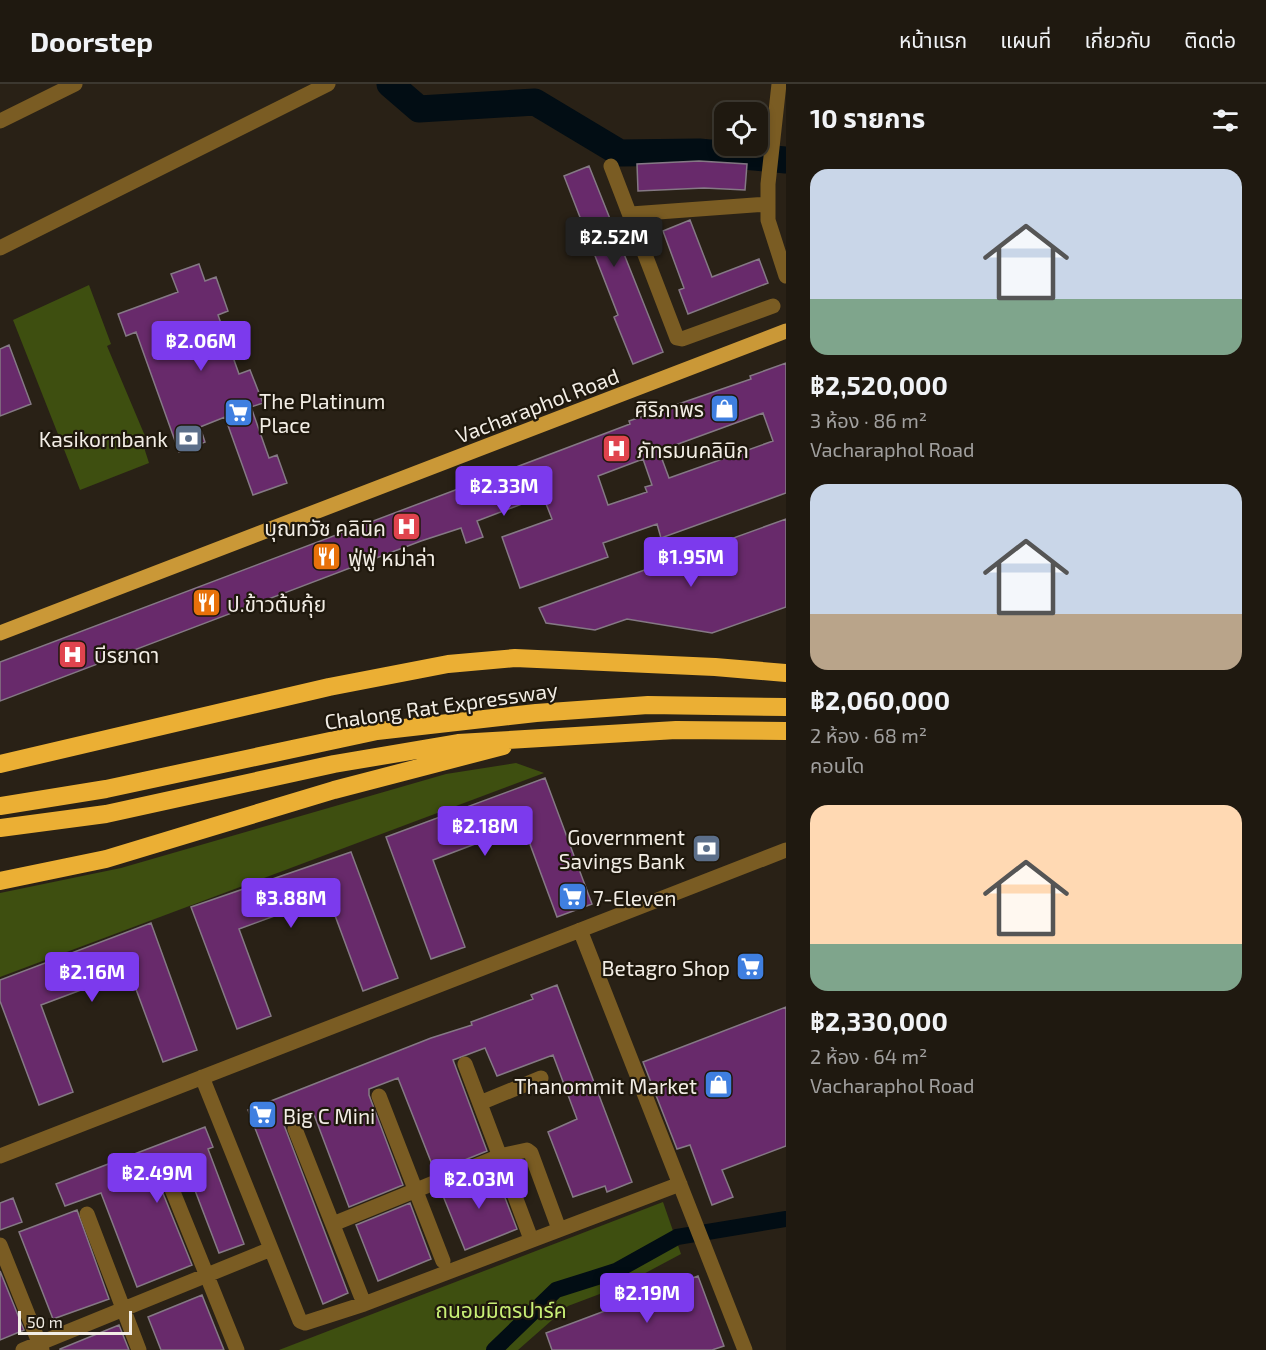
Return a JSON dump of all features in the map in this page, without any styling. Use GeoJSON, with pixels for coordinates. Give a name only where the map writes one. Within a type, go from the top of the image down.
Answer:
{"type":"FeatureCollection","features":[{"type":"Feature","properties":{"kind":"highway"},"geometry":{"type":"LineString","coordinates":[[0,764],[329,687],[448,664],[515,658],[715,667],[786,673]]}},
{"type":"Feature","properties":{"kind":"highway","name":"Chalong Rat Expressway"},"geometry":{"type":"LineString","coordinates":[[0,806],[106,789],[377,731],[536,713],[648,705],[786,707]]}},
{"type":"Feature","properties":{"kind":"highway","name":"Chalong Rat Expressway"},"geometry":{"type":"LineString","coordinates":[[0,828],[106,814],[385,754],[458,743],[676,730],[786,731]]}},
{"type":"Feature","properties":{"kind":"highway"},"geometry":{"type":"LineString","coordinates":[[0,881],[106,859],[334,790],[478,755],[528,738]]}},
{"type":"Feature","properties":{"kind":"highway"},"geometry":{"type":"LineString","coordinates":[[0,754],[81,746]]}},
{"type":"Feature","properties":{"kind":"main road","name":"Vacharaphol Road"},"geometry":{"type":"LineString","coordinates":[[0,633],[786,331]]}},
{"type":"Feature","properties":{"kind":"street"},"geometry":{"type":"LineString","coordinates":[[0,121],[75,84]]}},
{"type":"Feature","properties":{"kind":"street"},"geometry":{"type":"LineString","coordinates":[[0,248],[328,84]]}},
{"type":"Feature","properties":{"kind":"street"},"geometry":{"type":"LineString","coordinates":[[779,84],[778,133],[768,184],[768,220],[786,276]]}},
{"type":"Feature","properties":{"kind":"street"},"geometry":{"type":"LineString","coordinates":[[611,166],[676,336],[680,339],[773,306]]}},
{"type":"Feature","properties":{"kind":"street"},"geometry":{"type":"LineString","coordinates":[[631,214],[768,204]]}},
{"type":"Feature","properties":{"kind":"street"},"geometry":{"type":"LineString","coordinates":[[0,1155],[786,850]]}},
{"type":"Feature","properties":{"kind":"street"},"geometry":{"type":"LineString","coordinates":[[580,930],[745,1350]]}},
{"type":"Feature","properties":{"kind":"street"},"geometry":{"type":"LineString","coordinates":[[465,1065],[531,1239]]}},
{"type":"Feature","properties":{"kind":"street"},"geometry":{"type":"LineString","coordinates":[[202,1077],[300,1321],[305,1323],[364,1304],[680,1184]]}},
{"type":"Feature","properties":{"kind":"street"},"geometry":{"type":"LineString","coordinates":[[480,1103],[541,1078]]}},
{"type":"Feature","properties":{"kind":"street"},"geometry":{"type":"LineString","coordinates":[[379,1096],[443,1261]]}},
{"type":"Feature","properties":{"kind":"street"},"geometry":{"type":"LineString","coordinates":[[295,1129],[361,1296]]}},
{"type":"Feature","properties":{"kind":"street"},"geometry":{"type":"LineString","coordinates":[[333,1224],[500,1156],[529,1151],[559,1229]]}},
{"type":"Feature","properties":{"kind":"street"},"geometry":{"type":"LineString","coordinates":[[170,1182],[205,1275],[237,1350]]}},
{"type":"Feature","properties":{"kind":"street"},"geometry":{"type":"LineString","coordinates":[[87,1214],[139,1350]]}},
{"type":"Feature","properties":{"kind":"street"},"geometry":{"type":"LineString","coordinates":[[0,1245],[41,1347]]}},
{"type":"Feature","properties":{"kind":"street"},"geometry":{"type":"LineString","coordinates":[[23,1350],[41,1347],[271,1248]]}},
{"type":"Feature","properties":{"kind":"green space"},"geometry":{"type":"Polygon","coordinates":[[[89,285],[111,344],[107,346],[145,436],[141,438],[149,463],[80,490],[13,320],[89,285]]]}},
{"type":"Feature","properties":{"kind":"green space"},"geometry":{"type":"Polygon","coordinates":[[[516,763],[544,773],[0,977],[0,893],[121,868],[446,774],[516,763]]]}},
{"type":"Feature","properties":{"kind":"green space","name":"ถนอมมิตรปาร์ค"},"geometry":{"type":"Polygon","coordinates":[[[663,1202],[681,1254],[621,1286],[568,1306],[518,1350],[279,1350],[663,1202]]]}},
{"type":"Feature","properties":{"kind":"building"},"geometry":{"type":"Polygon","coordinates":[[[699,161],[747,164],[745,190],[704,188],[638,191],[637,164],[699,161]]]}},
{"type":"Feature","properties":{"kind":"building"},"geometry":{"type":"Polygon","coordinates":[[[589,166],[663,352],[633,364],[614,317],[618,315],[564,176],[589,166]]]}},
{"type":"Feature","properties":{"kind":"building"},"geometry":{"type":"Polygon","coordinates":[[[690,220],[712,277],[759,259],[768,283],[688,314],[679,290],[684,288],[663,231],[690,220]]]}},
{"type":"Feature","properties":{"kind":"building"},"geometry":{"type":"Polygon","coordinates":[[[199,264],[205,281],[216,277],[228,311],[218,315],[239,374],[250,370],[263,403],[251,407],[269,458],[277,455],[287,483],[253,495],[225,417],[200,427],[205,442],[179,452],[136,332],[126,336],[118,314],[178,292],[171,274],[199,264]]]}},
{"type":"Feature","properties":{"kind":"building"},"geometry":{"type":"Polygon","coordinates":[[[9,345],[31,404],[0,416],[0,349],[9,345]]]}},
{"type":"Feature","properties":{"kind":"building"},"geometry":{"type":"Polygon","coordinates":[[[786,363],[786,493],[661,538],[657,524],[603,543],[608,557],[520,588],[502,537],[552,519],[543,496],[477,521],[483,537],[466,543],[461,528],[421,541],[0,701],[0,662],[630,424],[629,421],[751,379],[750,376],[786,363]],[[763,413],[659,451],[669,478],[773,441],[763,413]],[[643,459],[598,476],[608,505],[647,492],[645,487],[652,485],[643,459]]]}},
{"type":"Feature","properties":{"kind":"building"},"geometry":{"type":"Polygon","coordinates":[[[786,519],[786,607],[712,633],[627,619],[595,630],[546,623],[539,608],[786,519]]]}},
{"type":"Feature","properties":{"kind":"building"},"geometry":{"type":"Polygon","coordinates":[[[545,778],[592,904],[557,917],[524,828],[483,841],[433,860],[465,947],[431,959],[386,837],[545,778]]]}},
{"type":"Feature","properties":{"kind":"building"},"geometry":{"type":"Polygon","coordinates":[[[351,852],[398,978],[363,991],[330,902],[290,917],[288,911],[239,929],[271,1016],[237,1029],[191,907],[351,852]]]}},
{"type":"Feature","properties":{"kind":"building"},"geometry":{"type":"Polygon","coordinates":[[[151,923],[197,1050],[163,1062],[130,973],[89,987],[41,1005],[73,1092],[39,1105],[0,1001],[0,980],[151,923]]]}},
{"type":"Feature","properties":{"kind":"building"},"geometry":{"type":"Polygon","coordinates":[[[557,985],[632,1182],[607,1192],[605,1186],[573,1197],[548,1132],[577,1119],[553,1055],[497,1076],[485,1048],[453,1060],[487,1151],[435,1172],[398,1078],[369,1089],[369,1095],[403,1185],[349,1207],[313,1112],[284,1125],[348,1293],[323,1304],[248,1110],[431,1038],[472,1025],[471,1022],[533,999],[531,995],[557,985]]]}},
{"type":"Feature","properties":{"kind":"building","name":"Thanommit Market"},"geometry":{"type":"Polygon","coordinates":[[[786,1007],[786,1146],[722,1170],[733,1197],[712,1205],[690,1145],[677,1149],[643,1062],[786,1007]]]}},
{"type":"Feature","properties":{"kind":"building"},"geometry":{"type":"Polygon","coordinates":[[[205,1127],[213,1147],[208,1149],[244,1244],[219,1253],[183,1159],[157,1169],[160,1186],[192,1265],[137,1287],[101,1193],[65,1206],[56,1184],[205,1127]]]}},
{"type":"Feature","properties":{"kind":"building"},"geometry":{"type":"Polygon","coordinates":[[[494,1169],[517,1229],[465,1250],[441,1191],[494,1169]]]}},
{"type":"Feature","properties":{"kind":"building"},"geometry":{"type":"Polygon","coordinates":[[[13,1198],[22,1222],[0,1230],[0,1203],[13,1198]]]}},
{"type":"Feature","properties":{"kind":"building"},"geometry":{"type":"Polygon","coordinates":[[[410,1203],[431,1259],[378,1281],[356,1225],[410,1203]]]}},
{"type":"Feature","properties":{"kind":"building"},"geometry":{"type":"Polygon","coordinates":[[[77,1210],[109,1299],[53,1319],[19,1232],[77,1210]]]}},
{"type":"Feature","properties":{"kind":"building"},"geometry":{"type":"Polygon","coordinates":[[[0,1271],[24,1330],[0,1340],[0,1271]]]}},
{"type":"Feature","properties":{"kind":"building"},"geometry":{"type":"Polygon","coordinates":[[[698,1276],[724,1346],[712,1350],[552,1350],[546,1333],[698,1276]]]}},
{"type":"Feature","properties":{"kind":"building"},"geometry":{"type":"Polygon","coordinates":[[[202,1295],[224,1350],[161,1350],[148,1317],[202,1295]]]}},
{"type":"Feature","properties":{"kind":"building"},"geometry":{"type":"Polygon","coordinates":[[[119,1325],[129,1350],[60,1350],[60,1349],[119,1325]]]}},
{"type":"Feature","properties":{"kind":"waterway"},"geometry":{"type":"LineString","coordinates":[[390,84],[419,109],[535,102],[620,153],[699,152],[786,160]]}},
{"type":"Feature","properties":{"kind":"waterway"},"geometry":{"type":"LineString","coordinates":[[494,1350],[556,1290],[616,1271],[677,1237],[786,1219]]}},
{"type":"Feature","properties":{"kind":"place","name":"ศิริภาพร"},"geometry":{"type":"Point","coordinates":[725,408]}},
{"type":"Feature","properties":{"kind":"place","name":"The Platinum Place"},"geometry":{"type":"Point","coordinates":[238,412]}},
{"type":"Feature","properties":{"kind":"place","name":"Kasikornbank"},"geometry":{"type":"Point","coordinates":[189,438]}},
{"type":"Feature","properties":{"kind":"place","name":"ภัทรมนคลินิก"},"geometry":{"type":"Point","coordinates":[616,449]}},
{"type":"Feature","properties":{"kind":"place","name":"บุณทวัช คลินิค"},"geometry":{"type":"Point","coordinates":[407,527]}},
{"type":"Feature","properties":{"kind":"place","name":"ฟู่ฟู่ หม่าล่า"},"geometry":{"type":"Point","coordinates":[327,557]}},
{"type":"Feature","properties":{"kind":"place","name":"ป.ข้าวต้มกุ้ย"},"geometry":{"type":"Point","coordinates":[206,603]}},
{"type":"Feature","properties":{"kind":"place","name":"บีรยาดา"},"geometry":{"type":"Point","coordinates":[73,654]}},
{"type":"Feature","properties":{"kind":"place","name":"Government Savings Bank"},"geometry":{"type":"Point","coordinates":[706,848]}},
{"type":"Feature","properties":{"kind":"place","name":"7-Eleven"},"geometry":{"type":"Point","coordinates":[572,897]}},
{"type":"Feature","properties":{"kind":"place","name":"Betagro Shop"},"geometry":{"type":"Point","coordinates":[751,967]}},
{"type":"Feature","properties":{"kind":"place","name":"Thanommit Market"},"geometry":{"type":"Point","coordinates":[718,1085]}},
{"type":"Feature","properties":{"kind":"place","name":"Big C Mini"},"geometry":{"type":"Point","coordinates":[262,1115]}}]}
